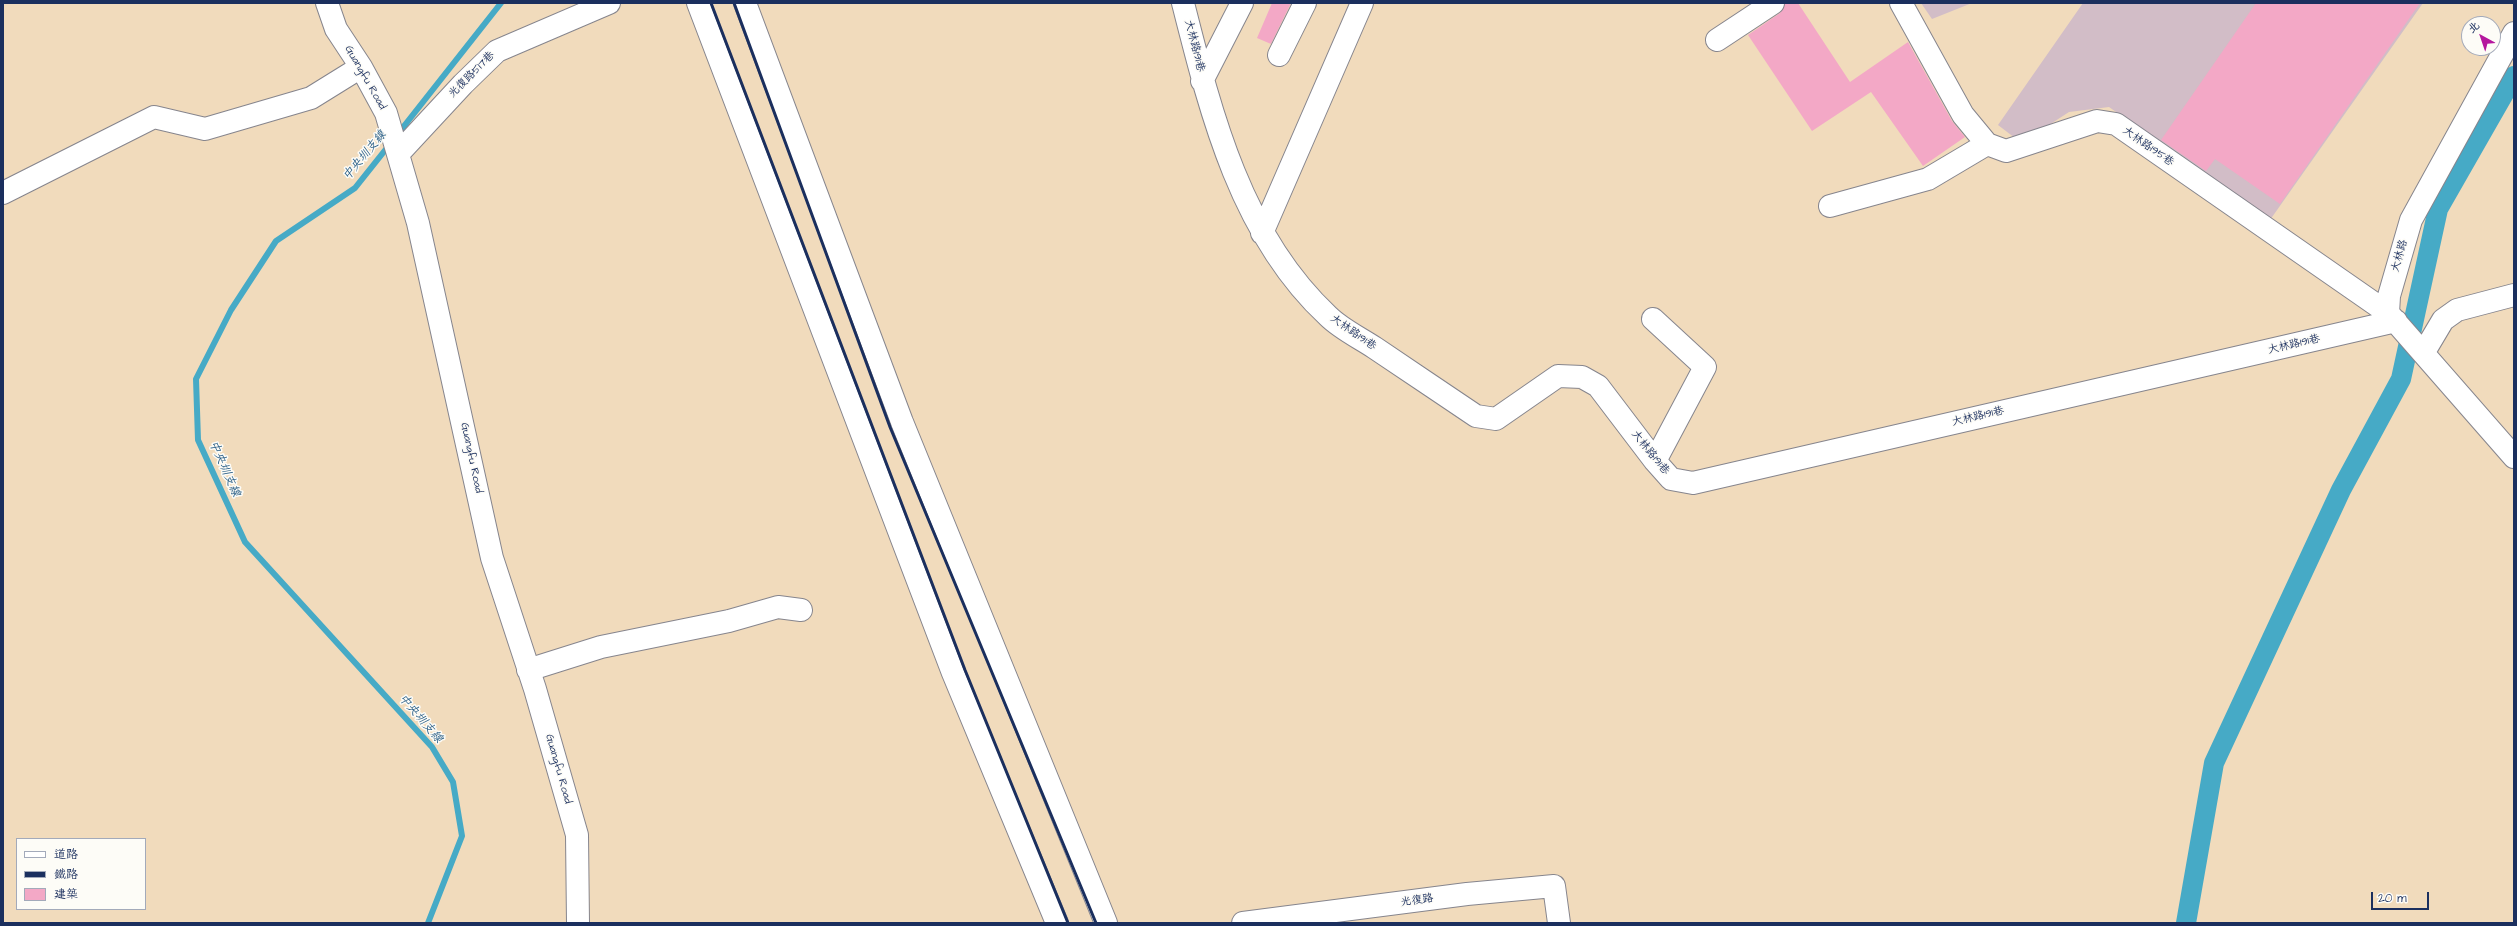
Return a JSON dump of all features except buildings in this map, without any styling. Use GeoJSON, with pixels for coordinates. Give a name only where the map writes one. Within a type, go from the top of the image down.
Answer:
{"type":"FeatureCollection","features":[{"type":"Feature","properties":{"kind":"street","name":"Guangfu Road"},"geometry":{"type":"LineString","coordinates":[[327,3],[336,29],[361,67],[386,113],[418,223],[492,558],[528,670],[577,835],[578,923]]}},
{"type":"Feature","properties":{"kind":"street","name":"光復路517巷"},"geometry":{"type":"LineString","coordinates":[[398,154],[463,84],[497,51],[609,3]]}},
{"type":"Feature","properties":{"kind":"street"},"geometry":{"type":"LineString","coordinates":[[698,3],[950,665],[1057,923]]}},
{"type":"Feature","properties":{"kind":"street"},"geometry":{"type":"LineString","coordinates":[[745,3],[902,422],[1106,923]]}},
{"type":"Feature","properties":{"kind":"street","name":"大林路191巷"},"geometry":{"type":"LineString","coordinates":[[1183,3],[1202,81],[1244,200],[1262,233],[1298,285],[1329,317],[1476,416],[1496,419],[1558,376],[1582,377],[1598,386],[1655,461],[1671,479],[1693,483],[2394,320]]}},
{"type":"Feature","properties":{"kind":"street"},"geometry":{"type":"LineString","coordinates":[[1202,81],[1242,3]]}},
{"type":"Feature","properties":{"kind":"street"},"geometry":{"type":"LineString","coordinates":[[1279,55],[1305,3]]}},
{"type":"Feature","properties":{"kind":"street"},"geometry":{"type":"LineString","coordinates":[[1262,233],[1362,3]]}},
{"type":"Feature","properties":{"kind":"street"},"geometry":{"type":"LineString","coordinates":[[1717,40],[1773,3]]}},
{"type":"Feature","properties":{"kind":"street","name":"大林路195巷"},"geometry":{"type":"LineString","coordinates":[[1901,3],[1963,115],[1988,144],[2006,151],[2097,121],[2116,124],[2394,320]]}},
{"type":"Feature","properties":{"kind":"street","name":"大林路"},"geometry":{"type":"LineString","coordinates":[[2394,320],[2389,296],[2411,220],[2514,33]]}},
{"type":"Feature","properties":{"kind":"street"},"geometry":{"type":"LineString","coordinates":[[3,193],[154,117],[205,129],[311,98],[361,67]]}},
{"type":"Feature","properties":{"kind":"street"},"geometry":{"type":"LineString","coordinates":[[1830,206],[1928,179],[1988,144]]}},
{"type":"Feature","properties":{"kind":"street"},"geometry":{"type":"LineString","coordinates":[[2424,352],[2443,320],[2457,310],[2514,295]]}},
{"type":"Feature","properties":{"kind":"street"},"geometry":{"type":"LineString","coordinates":[[1653,319],[1705,368],[1655,461]]}},
{"type":"Feature","properties":{"kind":"street"},"geometry":{"type":"LineString","coordinates":[[2394,320],[2424,352],[2514,456]]}},
{"type":"Feature","properties":{"kind":"street"},"geometry":{"type":"LineString","coordinates":[[528,670],[601,647],[635,642],[778,607],[800,610]]}},
{"type":"Feature","properties":{"kind":"street","name":"光復路"},"geometry":{"type":"LineString","coordinates":[[1243,923],[1554,886],[1559,923]]}},
{"type":"Feature","properties":{"kind":"shaded area"},"geometry":{"type":"Polygon","coordinates":[[[1921,3],[1972,3],[1932,19],[1921,3]]]}},
{"type":"Feature","properties":{"kind":"shaded area"},"geometry":{"type":"Polygon","coordinates":[[[2083,3],[2423,3],[2270,220],[2109,107],[2069,112],[2032,136],[2015,138],[1998,125],[2083,3]]]}},
{"type":"Feature","properties":{"kind":"waterway","name":"中央圳支線"},"geometry":{"type":"LineString","coordinates":[[397,135],[501,3]]}},
{"type":"Feature","properties":{"kind":"waterway"},"geometry":{"type":"LineString","coordinates":[[2186,923],[2214,763],[2341,490],[2401,379],[2438,209],[2514,76]]}},
{"type":"Feature","properties":{"kind":"waterway","name":"中央圳支線"},"geometry":{"type":"LineString","coordinates":[[390,144],[355,188],[276,241],[231,310],[196,379],[198,440],[245,542],[432,747],[453,782],[462,836],[428,923]]}},
{"type":"Feature","properties":{"kind":"railway"},"geometry":{"type":"LineString","coordinates":[[711,3],[965,670],[1068,923]]}},
{"type":"Feature","properties":{"kind":"railway"},"geometry":{"type":"LineString","coordinates":[[734,3],[890,427],[1096,923]]}}]}
